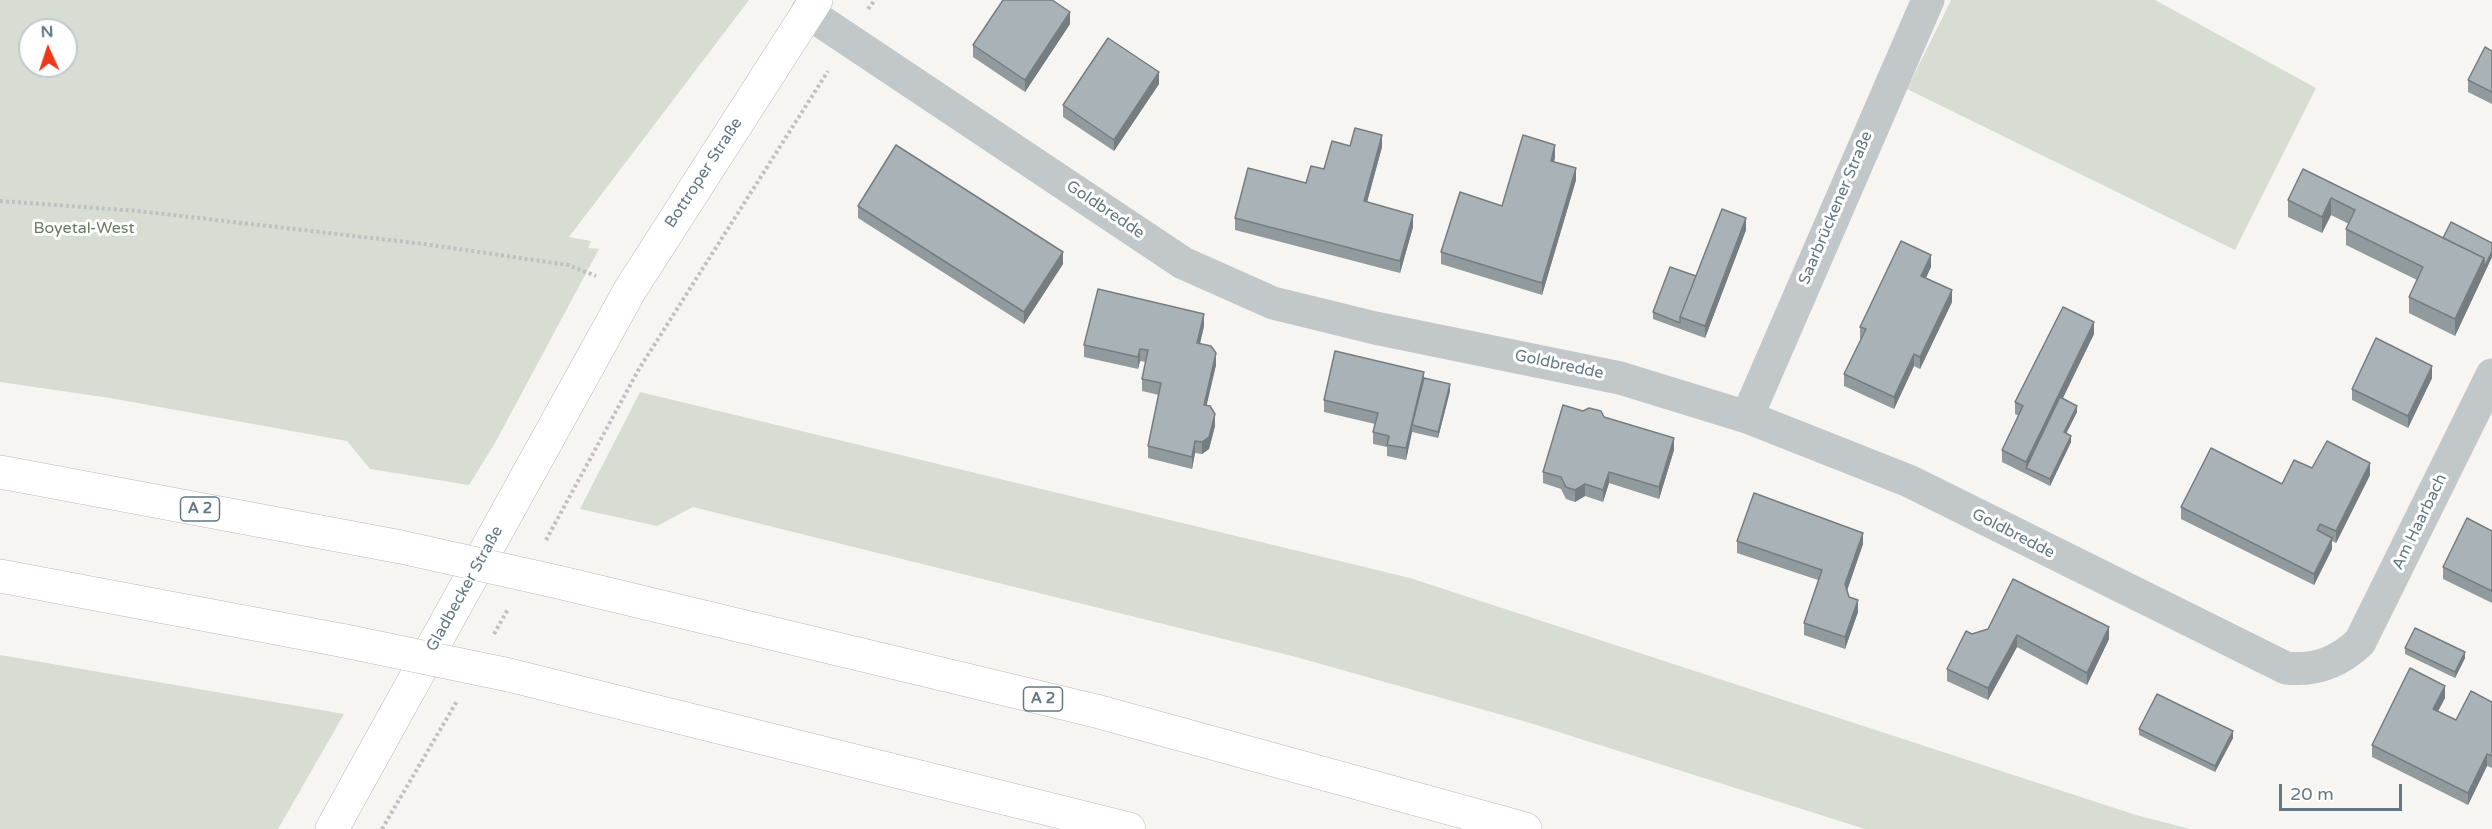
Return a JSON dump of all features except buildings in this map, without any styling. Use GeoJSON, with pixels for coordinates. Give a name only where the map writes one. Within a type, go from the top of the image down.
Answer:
{"type":"FeatureCollection","features":[{"type":"Feature","properties":{"kind":"main road","name":"Bottroper Straße"},"geometry":{"type":"LineString","coordinates":[[598,349],[630,290],[811,6]]}},
{"type":"Feature","properties":{"kind":"main road","name":"Gladbecker Straße"},"geometry":{"type":"LineString","coordinates":[[332,829],[598,349]]}},
{"type":"Feature","properties":{"kind":"main road","name":"A 2"},"geometry":{"type":"LineString","coordinates":[[0,472],[400,547],[558,582],[1096,711],[1525,829]]}},
{"type":"Feature","properties":{"kind":"main road"},"geometry":{"type":"LineString","coordinates":[[0,576],[345,640],[509,675],[1129,829]]}},
{"type":"Feature","properties":{"kind":"street","name":"Saarbrückener Straße"},"geometry":{"type":"LineString","coordinates":[[1747,417],[1928,0]]}},
{"type":"Feature","properties":{"kind":"street","name":"Goldbredde"},"geometry":{"type":"LineString","coordinates":[[811,6],[848,39],[1183,263],[1273,303],[1375,328],[1620,378],[1747,417],[1909,482],[2286,668],[2315,667],[2338,660]]}},
{"type":"Feature","properties":{"kind":"street","name":"Am Haarbach"},"geometry":{"type":"LineString","coordinates":[[2338,660],[2360,642],[2367,630],[2492,375]]}},
{"type":"Feature","properties":{"kind":"path"},"geometry":{"type":"LineString","coordinates":[[542,546],[639,369],[848,39]]}},
{"type":"Feature","properties":{"kind":"path"},"geometry":{"type":"LineString","coordinates":[[0,201],[138,211],[435,246],[568,265],[630,290]]}},
{"type":"Feature","properties":{"kind":"path"},"geometry":{"type":"LineString","coordinates":[[491,640],[514,598]]}},
{"type":"Feature","properties":{"kind":"path"},"geometry":{"type":"LineString","coordinates":[[382,829],[462,692]]}},
{"type":"Feature","properties":{"kind":"green space","name":"Boyetal-West"},"geometry":{"type":"Polygon","coordinates":[[[0,0],[749,0],[569,237],[591,241],[588,248],[599,249],[495,443],[469,485],[370,469],[347,441],[110,398],[0,382],[0,0]]]}},
{"type":"Feature","properties":{"kind":"green space"},"geometry":{"type":"Polygon","coordinates":[[[1951,0],[2155,0],[2316,88],[2235,250],[1907,89],[1951,0]]]}},
{"type":"Feature","properties":{"kind":"green space"},"geometry":{"type":"Polygon","coordinates":[[[640,392],[1410,578],[2136,815],[2190,829],[1865,829],[1527,722],[1296,657],[693,507],[657,526],[580,509],[640,392]]]}},
{"type":"Feature","properties":{"kind":"green space"},"geometry":{"type":"Polygon","coordinates":[[[0,655],[344,714],[278,829],[0,829],[0,655]]]}}]}
